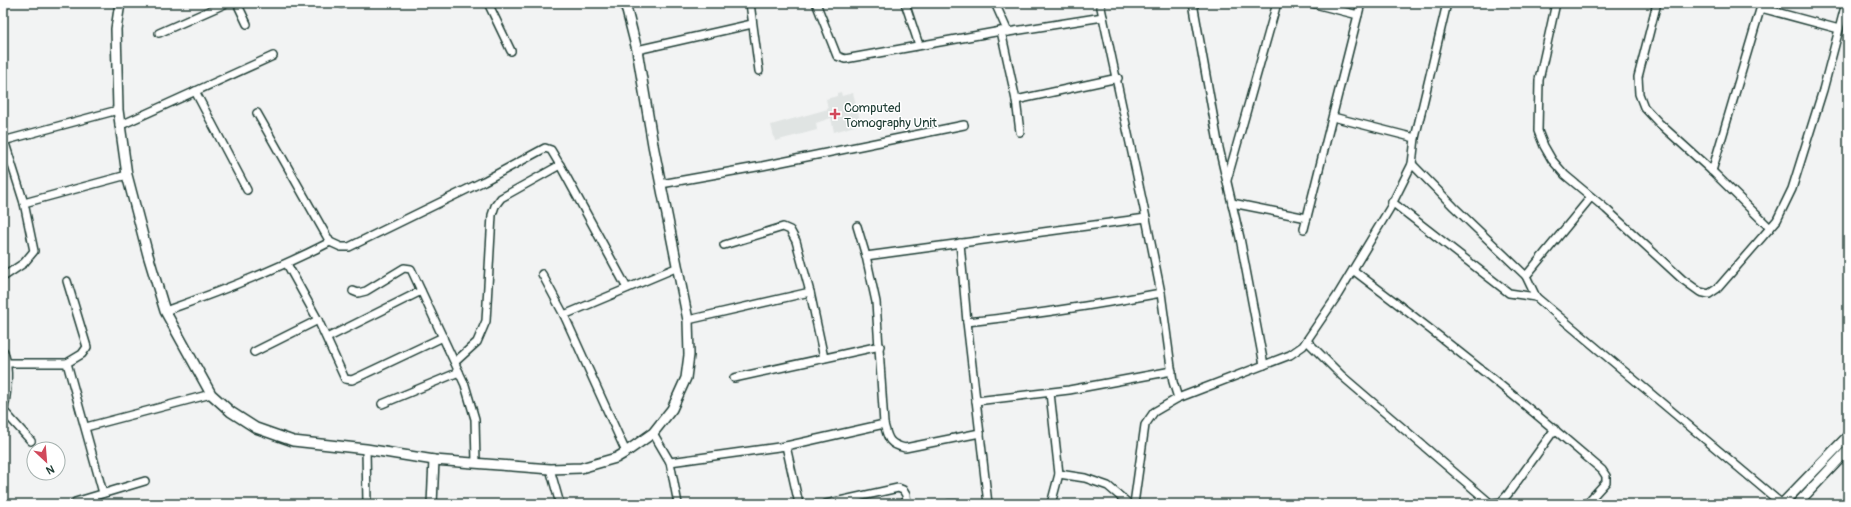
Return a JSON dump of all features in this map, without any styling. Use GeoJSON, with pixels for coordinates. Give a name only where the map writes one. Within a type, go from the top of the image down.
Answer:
{"type":"FeatureCollection","features":[{"type":"Feature","properties":{"kind":"street"},"geometry":{"type":"LineString","coordinates":[[120,3],[116,29],[118,110],[119,126],[127,175],[148,255],[165,311],[211,394],[231,412],[256,428],[293,441],[366,449],[434,460],[550,469],[581,468],[616,458],[626,452],[653,433],[672,409],[686,378],[689,355],[688,320],[636,50],[625,3]]}},
{"type":"Feature","properties":{"kind":"street"},"geometry":{"type":"LineString","coordinates":[[158,33],[228,3]]}},
{"type":"Feature","properties":{"kind":"street"},"geometry":{"type":"LineString","coordinates":[[237,3],[247,24]]}},
{"type":"Feature","properties":{"kind":"street"},"geometry":{"type":"LineString","coordinates":[[488,3],[511,51]]}},
{"type":"Feature","properties":{"kind":"street"},"geometry":{"type":"LineString","coordinates":[[750,3],[759,71]]}},
{"type":"Feature","properties":{"kind":"street"},"geometry":{"type":"LineString","coordinates":[[816,3],[837,56],[845,59],[919,45],[1103,17]]}},
{"type":"Feature","properties":{"kind":"street"},"geometry":{"type":"LineString","coordinates":[[905,3],[919,45]]}},
{"type":"Feature","properties":{"kind":"street"},"geometry":{"type":"LineString","coordinates":[[995,3],[1005,31],[1020,132]]}},
{"type":"Feature","properties":{"kind":"street"},"geometry":{"type":"LineString","coordinates":[[1100,3],[1118,78],[1146,218],[1178,398]]}},
{"type":"Feature","properties":{"kind":"street"},"geometry":{"type":"LineString","coordinates":[[1193,3],[1219,148],[1240,238],[1264,365]]}},
{"type":"Feature","properties":{"kind":"street"},"geometry":{"type":"LineString","coordinates":[[1227,182],[1277,3]]}},
{"type":"Feature","properties":{"kind":"street"},"geometry":{"type":"LineString","coordinates":[[1311,3],[1358,15]]}},
{"type":"Feature","properties":{"kind":"street"},"geometry":{"type":"LineString","coordinates":[[1304,229],[1361,3]]}},
{"type":"Feature","properties":{"kind":"street"},"geometry":{"type":"LineString","coordinates":[[1134,504],[1145,425],[1154,412],[1178,398],[1290,355],[1303,346],[1353,270],[1412,164],[1415,138],[1447,3]]}},
{"type":"Feature","properties":{"kind":"street"},"geometry":{"type":"LineString","coordinates":[[1556,3],[1539,80],[1538,131],[1544,146],[1552,160],[1565,175],[1682,279],[1700,292],[1709,294],[1718,288],[1777,220],[1792,189],[1823,90],[1846,3]]}},
{"type":"Feature","properties":{"kind":"street"},"geometry":{"type":"LineString","coordinates":[[1657,3],[1638,77],[1639,94],[1644,107],[1659,124],[1712,171],[1770,228]]}},
{"type":"Feature","properties":{"kind":"street"},"geometry":{"type":"LineString","coordinates":[[1712,171],[1761,6],[1839,29]]}},
{"type":"Feature","properties":{"kind":"street"},"geometry":{"type":"LineString","coordinates":[[636,50],[752,24]]}},
{"type":"Feature","properties":{"kind":"street"},"geometry":{"type":"LineString","coordinates":[[119,126],[273,56]]}},
{"type":"Feature","properties":{"kind":"street"},"geometry":{"type":"LineString","coordinates":[[1016,100],[1118,78]]}},
{"type":"Feature","properties":{"kind":"street"},"geometry":{"type":"LineString","coordinates":[[195,92],[247,190]]}},
{"type":"Feature","properties":{"kind":"street"},"geometry":{"type":"LineString","coordinates":[[3,277],[24,263],[34,251],[24,203],[4,140],[118,110]]}},
{"type":"Feature","properties":{"kind":"street"},"geometry":{"type":"LineString","coordinates":[[257,113],[330,242],[341,247],[349,247],[484,181],[545,148],[551,150],[627,288]]}},
{"type":"Feature","properties":{"kind":"street"},"geometry":{"type":"LineString","coordinates":[[1333,117],[1415,138]]}},
{"type":"Feature","properties":{"kind":"street"},"geometry":{"type":"LineString","coordinates":[[661,184],[762,166],[964,125]]}},
{"type":"Feature","properties":{"kind":"street"},"geometry":{"type":"LineString","coordinates":[[1412,164],[1454,207],[1526,276],[1536,297],[1782,504],[1848,436]]}},
{"type":"Feature","properties":{"kind":"street"},"geometry":{"type":"LineString","coordinates":[[455,362],[477,342],[486,321],[492,215],[495,206],[501,198],[560,165]]}},
{"type":"Feature","properties":{"kind":"street"},"geometry":{"type":"LineString","coordinates":[[24,203],[127,175]]}},
{"type":"Feature","properties":{"kind":"street"},"geometry":{"type":"LineString","coordinates":[[1526,276],[1591,197]]}},
{"type":"Feature","properties":{"kind":"street"},"geometry":{"type":"LineString","coordinates":[[1392,202],[1509,293],[1536,297]]}},
{"type":"Feature","properties":{"kind":"street"},"geometry":{"type":"LineString","coordinates":[[1232,204],[1307,218]]}},
{"type":"Feature","properties":{"kind":"street"},"geometry":{"type":"LineString","coordinates":[[866,256],[1146,218]]}},
{"type":"Feature","properties":{"kind":"street"},"geometry":{"type":"LineString","coordinates":[[857,226],[866,256],[876,302],[884,424],[889,439],[895,446],[904,448],[980,433]]}},
{"type":"Feature","properties":{"kind":"street"},"geometry":{"type":"LineString","coordinates":[[724,245],[783,227],[790,230],[796,241],[810,292],[824,358]]}},
{"type":"Feature","properties":{"kind":"street"},"geometry":{"type":"LineString","coordinates":[[165,311],[224,291],[287,264],[330,242]]}},
{"type":"Feature","properties":{"kind":"street"},"geometry":{"type":"LineString","coordinates":[[960,244],[967,322],[988,504]]}},
{"type":"Feature","properties":{"kind":"street"},"geometry":{"type":"LineString","coordinates":[[287,264],[318,320],[345,379],[348,381],[443,337]]}},
{"type":"Feature","properties":{"kind":"street"},"geometry":{"type":"LineString","coordinates":[[564,315],[678,267]]}},
{"type":"Feature","properties":{"kind":"street"},"geometry":{"type":"LineString","coordinates":[[353,291],[358,294],[366,291],[404,268],[411,269],[465,385],[475,420],[476,463]]}},
{"type":"Feature","properties":{"kind":"street"},"geometry":{"type":"LineString","coordinates":[[1353,270],[1439,335],[1555,430],[1606,476],[1606,482],[1586,504]]}},
{"type":"Feature","properties":{"kind":"street"},"geometry":{"type":"LineString","coordinates":[[542,274],[564,315],[626,452]]}},
{"type":"Feature","properties":{"kind":"street"},"geometry":{"type":"LineString","coordinates":[[6,362],[67,363],[82,354],[87,347],[67,281]]}},
{"type":"Feature","properties":{"kind":"street"},"geometry":{"type":"LineString","coordinates":[[326,338],[422,291]]}},
{"type":"Feature","properties":{"kind":"street"},"geometry":{"type":"LineString","coordinates":[[688,320],[810,292]]}},
{"type":"Feature","properties":{"kind":"street"},"geometry":{"type":"LineString","coordinates":[[967,322],[1083,308],[1160,293]]}},
{"type":"Feature","properties":{"kind":"street"},"geometry":{"type":"LineString","coordinates":[[254,352],[318,320]]}},
{"type":"Feature","properties":{"kind":"street"},"geometry":{"type":"LineString","coordinates":[[1307,341],[1342,376],[1490,503],[1501,502],[1555,430]]}},
{"type":"Feature","properties":{"kind":"street"},"geometry":{"type":"LineString","coordinates":[[734,378],[880,346]]}},
{"type":"Feature","properties":{"kind":"street"},"geometry":{"type":"LineString","coordinates":[[3,352],[6,362],[3,410],[31,441]]}},
{"type":"Feature","properties":{"kind":"street"},"geometry":{"type":"LineString","coordinates":[[67,363],[86,427],[103,493]]}},
{"type":"Feature","properties":{"kind":"street"},"geometry":{"type":"LineString","coordinates":[[976,401],[1050,393],[1172,371]]}},
{"type":"Feature","properties":{"kind":"street"},"geometry":{"type":"LineString","coordinates":[[382,404],[459,372]]}},
{"type":"Feature","properties":{"kind":"street"},"geometry":{"type":"LineString","coordinates":[[1050,393],[1059,474],[1051,504]]}},
{"type":"Feature","properties":{"kind":"street"},"geometry":{"type":"LineString","coordinates":[[86,427],[211,394]]}},
{"type":"Feature","properties":{"kind":"street"},"geometry":{"type":"LineString","coordinates":[[670,462],[786,446],[884,424]]}},
{"type":"Feature","properties":{"kind":"street"},"geometry":{"type":"LineString","coordinates":[[653,433],[670,462],[678,504]]}},
{"type":"Feature","properties":{"kind":"street"},"geometry":{"type":"LineString","coordinates":[[786,446],[799,504]]}},
{"type":"Feature","properties":{"kind":"street"},"geometry":{"type":"LineString","coordinates":[[366,449],[367,504]]}},
{"type":"Feature","properties":{"kind":"street"},"geometry":{"type":"LineString","coordinates":[[1797,504],[1848,450]]}},
{"type":"Feature","properties":{"kind":"street"},"geometry":{"type":"LineString","coordinates":[[432,504],[434,460]]}},
{"type":"Feature","properties":{"kind":"street"},"geometry":{"type":"LineString","coordinates":[[550,469],[560,504]]}},
{"type":"Feature","properties":{"kind":"street"},"geometry":{"type":"LineString","coordinates":[[1059,474],[1085,478],[1108,486],[1129,504]]}},
{"type":"Feature","properties":{"kind":"street"},"geometry":{"type":"LineString","coordinates":[[75,502],[145,481]]}},
{"type":"Feature","properties":{"kind":"street"},"geometry":{"type":"LineString","coordinates":[[826,504],[898,488],[903,490],[906,495],[907,504]]}},
{"type":"Feature","properties":{"kind":"street"},"geometry":{"type":"LineString","coordinates":[[949,504],[955,504]]}},
{"type":"Feature","properties":{"kind":"shaded area","name":"Computed Tomography Unit"},"geometry":{"type":"Polygon","coordinates":[[[841,92],[842,96],[853,93],[860,120],[857,121],[858,125],[834,132],[831,118],[816,123],[817,130],[775,141],[771,125],[828,109],[826,99],[837,96],[837,93],[841,92]]]}},
{"type":"Feature","properties":{"kind":"place","name":"Computed Tomography Unit"},"geometry":{"type":"Point","coordinates":[835,114]}}]}
